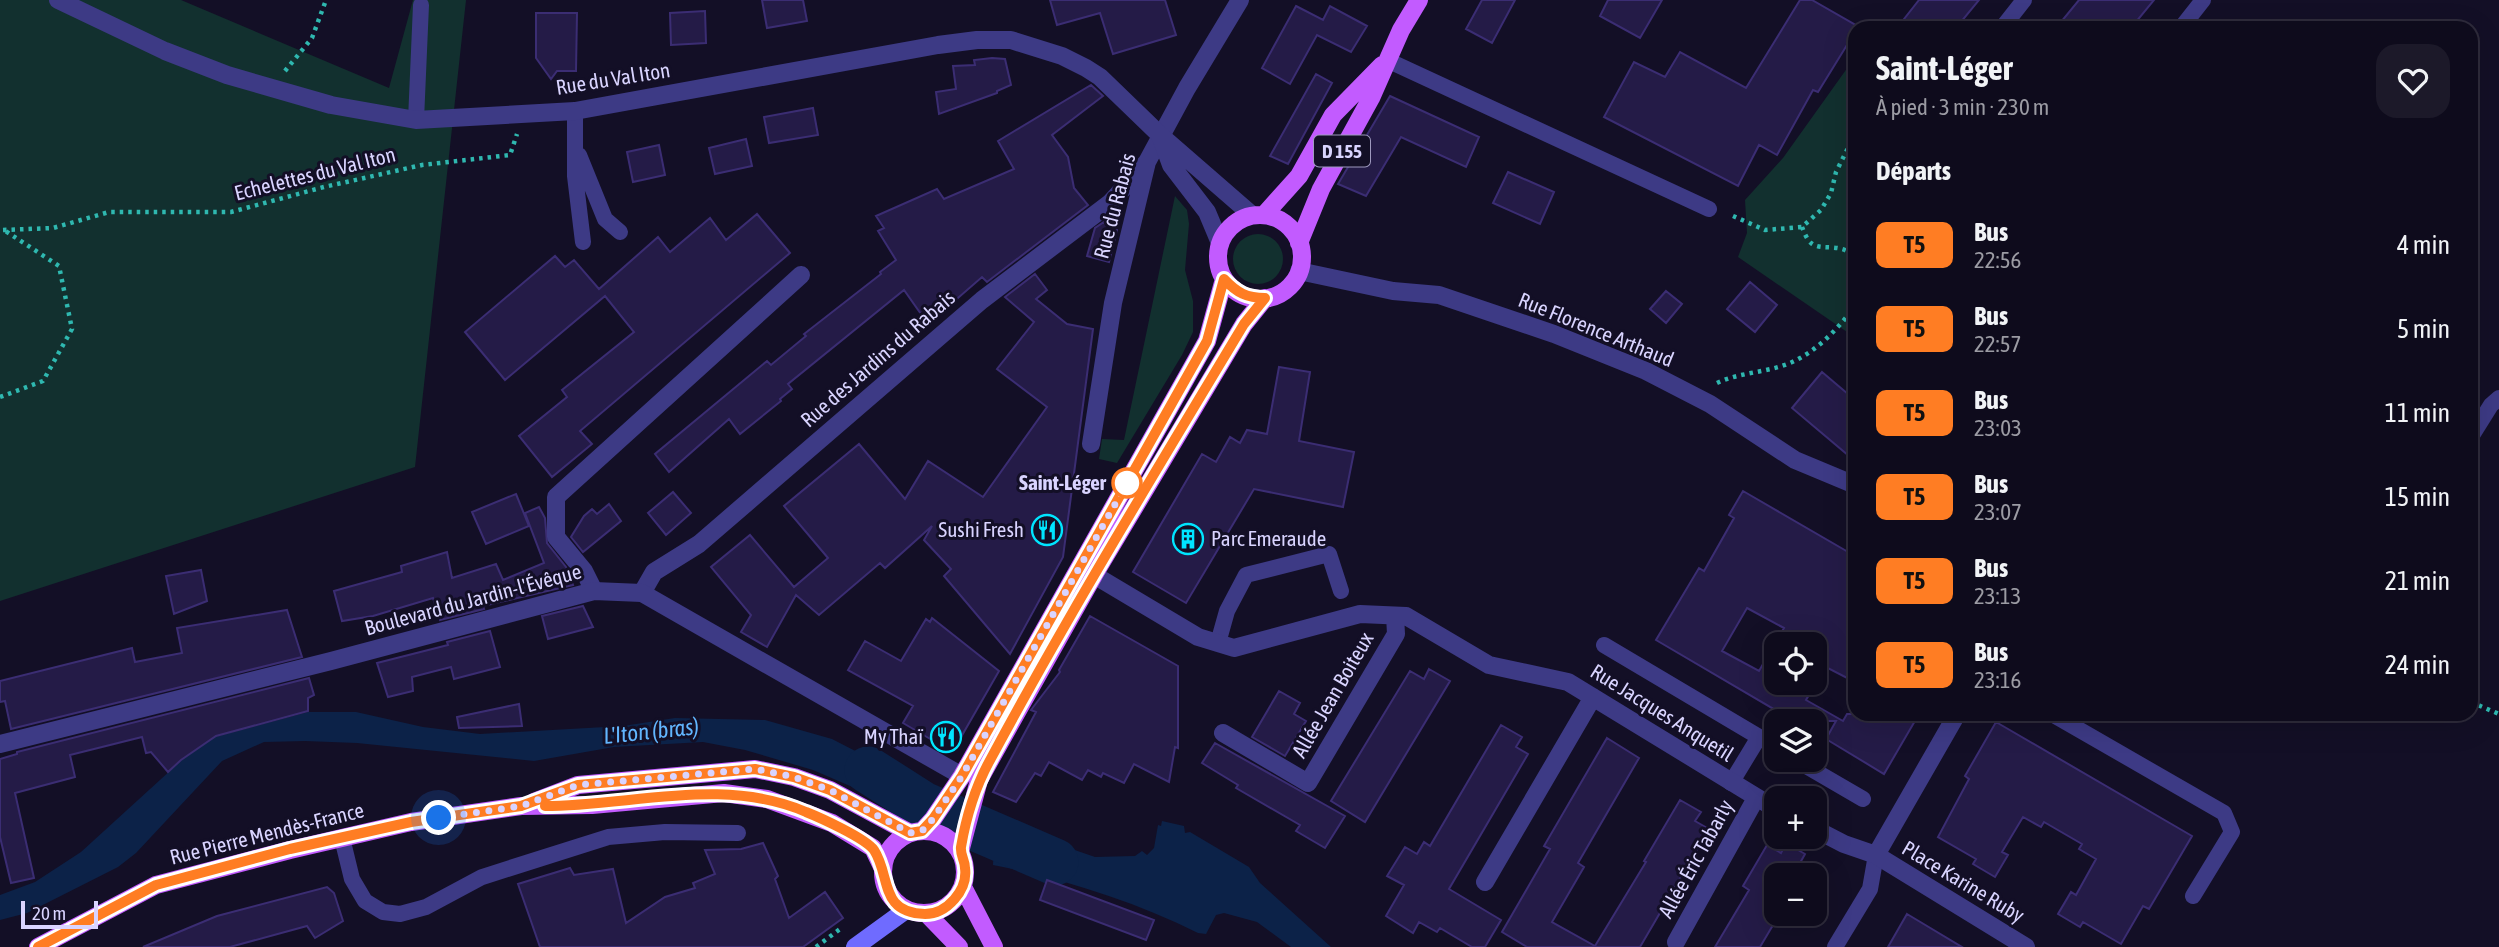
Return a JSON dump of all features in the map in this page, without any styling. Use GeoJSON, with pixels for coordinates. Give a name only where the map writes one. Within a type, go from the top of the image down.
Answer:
{"type":"FeatureCollection","features":[{"type":"Feature","properties":{"kind":"main road","name":"D 155"},"geometry":{"type":"LineString","coordinates":[[1299,243],[1321,189],[1371,98],[1387,60],[1419,0]]}},
{"type":"Feature","properties":{"kind":"main road","name":"D 155"},"geometry":{"type":"LineString","coordinates":[[1258,215],[1299,176],[1333,115],[1387,60]]}},
{"type":"Feature","properties":{"kind":"main road"},"geometry":{"type":"LineString","coordinates":[[1258,215],[1279,220],[1292,229],[1299,243],[1302,257],[1292,284],[1280,294],[1265,298],[1249,298],[1235,291],[1224,279],[1218,262],[1220,243],[1233,225],[1258,215]]}},
{"type":"Feature","properties":{"kind":"main road"},"geometry":{"type":"LineString","coordinates":[[1224,279],[1207,341],[965,782],[962,843],[966,869],[963,887],[949,906],[927,914],[906,910],[893,900],[885,886],[885,857],[899,839],[921,828],[965,782],[1094,575],[1244,324],[1265,298]]}},
{"type":"Feature","properties":{"kind":"main road","name":"Rue Pierre Mendès-France"},"geometry":{"type":"LineString","coordinates":[[521,806],[578,785],[755,769],[794,777],[921,828]]}},
{"type":"Feature","properties":{"kind":"main road","name":"Rue Pierre Mendès-France"},"geometry":{"type":"LineString","coordinates":[[37,947],[156,885],[411,822],[521,806],[593,805],[724,793],[767,799],[832,823],[873,848],[883,869]]}},
{"type":"Feature","properties":{"kind":"main road"},"geometry":{"type":"LineString","coordinates":[[921,828],[962,843]]}},
{"type":"Feature","properties":{"kind":"main road"},"geometry":{"type":"LineString","coordinates":[[963,887],[994,947]]}},
{"type":"Feature","properties":{"kind":"main road"},"geometry":{"type":"LineString","coordinates":[[855,947],[906,910]]}},
{"type":"Feature","properties":{"kind":"main road"},"geometry":{"type":"LineString","coordinates":[[927,914],[959,947]]}},
{"type":"Feature","properties":{"kind":"street","name":"Rue du Val Iton"},"geometry":{"type":"LineString","coordinates":[[58,0],[165,51],[227,75],[331,105],[416,120],[575,111],[939,45],[977,40],[1011,40],[1062,56],[1100,77],[1160,135],[1258,215]]}},
{"type":"Feature","properties":{"kind":"street","name":"Rue du Rabais"},"geometry":{"type":"LineString","coordinates":[[1091,444],[1113,303],[1147,162],[1160,135],[1240,0]]}},
{"type":"Feature","properties":{"kind":"street","name":"Rue du Val Iton"},"geometry":{"type":"LineString","coordinates":[[1160,135],[1171,165],[1207,212],[1220,243]]}},
{"type":"Feature","properties":{"kind":"street","name":"Rue des Jardins du Rabais"},"geometry":{"type":"LineString","coordinates":[[642,593],[654,572],[699,544],[982,300],[1110,203],[1147,162]]}},
{"type":"Feature","properties":{"kind":"street","name":"Rue Florence Arthaud"},"geometry":{"type":"LineString","coordinates":[[1299,271],[1393,291],[1447,298],[1554,334],[1646,371],[1710,404],[1795,460],[1848,482]]}},
{"type":"Feature","properties":{"kind":"street"},"geometry":{"type":"LineString","coordinates":[[594,591],[584,571],[556,537],[556,497],[801,275]]}},
{"type":"Feature","properties":{"kind":"street","name":"Rue Jacques Anquetil"},"geometry":{"type":"LineString","coordinates":[[1094,575],[1198,637],[1234,648],[1360,614],[1406,616],[1489,665],[1568,682],[1764,802]]}},
{"type":"Feature","properties":{"kind":"street","name":"Boulevard du Jardin-l'Évêque"},"geometry":{"type":"LineString","coordinates":[[0,744],[331,661],[594,591],[642,593],[965,782]]}},
{"type":"Feature","properties":{"kind":"street","name":"Allée Jean Boiteux"},"geometry":{"type":"LineString","coordinates":[[1223,733],[1308,783],[1396,634],[1395,615]]}},
{"type":"Feature","properties":{"kind":"street"},"geometry":{"type":"LineString","coordinates":[[1485,881],[1592,697]]}},
{"type":"Feature","properties":{"kind":"street"},"geometry":{"type":"LineString","coordinates":[[1827,835],[1876,855],[1953,721]]}},
{"type":"Feature","properties":{"kind":"street","name":"Allée Éric Tabarly"},"geometry":{"type":"LineString","coordinates":[[1676,942],[1756,798]]}},
{"type":"Feature","properties":{"kind":"street","name":"Place Karine Ruby"},"geometry":{"type":"LineString","coordinates":[[1876,855],[2026,947]]}},
{"type":"Feature","properties":{"kind":"lane"},"geometry":{"type":"LineString","coordinates":[[2008,21],[2024,0]]}},
{"type":"Feature","properties":{"kind":"lane"},"geometry":{"type":"LineString","coordinates":[[2186,21],[2203,0]]}},
{"type":"Feature","properties":{"kind":"lane"},"geometry":{"type":"LineString","coordinates":[[416,120],[421,5]]}},
{"type":"Feature","properties":{"kind":"lane"},"geometry":{"type":"LineString","coordinates":[[1387,60],[1709,209]]}},
{"type":"Feature","properties":{"kind":"lane"},"geometry":{"type":"LineString","coordinates":[[575,111],[575,176],[583,242]]}},
{"type":"Feature","properties":{"kind":"lane"},"geometry":{"type":"LineString","coordinates":[[575,143],[605,219],[620,232]]}},
{"type":"Feature","properties":{"kind":"lane"},"geometry":{"type":"LineString","coordinates":[[2478,427],[2496,403]]}},
{"type":"Feature","properties":{"kind":"lane"},"geometry":{"type":"LineString","coordinates":[[1218,643],[1227,611],[1247,575],[1329,554],[1341,591]]}},
{"type":"Feature","properties":{"kind":"lane"},"geometry":{"type":"LineString","coordinates":[[1604,645],[1764,740]]}},
{"type":"Feature","properties":{"kind":"lane"},"geometry":{"type":"LineString","coordinates":[[2064,721],[2224,813],[2232,832],[2193,896]]}},
{"type":"Feature","properties":{"kind":"lane"},"geometry":{"type":"LineString","coordinates":[[1731,783],[1759,737]]}},
{"type":"Feature","properties":{"kind":"lane"},"geometry":{"type":"LineString","coordinates":[[1817,772],[1863,799]]}},
{"type":"Feature","properties":{"kind":"lane"},"geometry":{"type":"LineString","coordinates":[[342,838],[352,879],[365,901],[383,912],[400,914],[426,907],[482,877],[608,838],[665,832],[738,833]]}},
{"type":"Feature","properties":{"kind":"lane"},"geometry":{"type":"LineString","coordinates":[[1835,947],[1870,889],[1876,855]]}},
{"type":"Feature","properties":{"kind":"path"},"geometry":{"type":"LineString","coordinates":[[271,88],[312,37],[326,0]]}},
{"type":"Feature","properties":{"kind":"path","name":"Echelettes du Val Iton"},"geometry":{"type":"LineString","coordinates":[[1,229],[53,228],[109,212],[231,212],[422,165],[510,155],[524,115]]}},
{"type":"Feature","properties":{"kind":"path"},"geometry":{"type":"LineString","coordinates":[[1733,216],[1765,230],[1802,227],[1821,210],[1832,193],[1836,172],[1848,149]]}},
{"type":"Feature","properties":{"kind":"path"},"geometry":{"type":"LineString","coordinates":[[1802,227],[1810,242],[1848,252]]}},
{"type":"Feature","properties":{"kind":"path"},"geometry":{"type":"LineString","coordinates":[[0,397],[43,381],[72,329],[59,266],[1,229]]}},
{"type":"Feature","properties":{"kind":"path"},"geometry":{"type":"LineString","coordinates":[[1710,404],[1714,384],[1732,376],[1789,364],[1814,349],[1848,314]]}},
{"type":"Feature","properties":{"kind":"path"},"geometry":{"type":"LineString","coordinates":[[2478,705],[2499,715]]}},
{"type":"Feature","properties":{"kind":"green space"},"geometry":{"type":"Polygon","coordinates":[[[0,0],[181,0],[389,88],[413,0],[466,0],[415,467],[0,601],[0,0]]]}},
{"type":"Feature","properties":{"kind":"green space"},"geometry":{"type":"Polygon","coordinates":[[[1848,67],[1848,333],[1738,257],[1747,233],[1745,200],[1783,158],[1848,67]]]}},
{"type":"Feature","properties":{"kind":"green space"},"geometry":{"type":"Polygon","coordinates":[[[1175,196],[1187,210],[1189,224],[1185,270],[1193,301],[1193,332],[1117,463],[1099,459],[1102,439],[1124,440],[1175,196]]]}},
{"type":"Feature","properties":{"kind":"green space"},"geometry":{"type":"Polygon","coordinates":[[[1258,234],[1275,242],[1283,259],[1275,276],[1258,284],[1241,276],[1233,259],[1241,242],[1258,234]]]}},
{"type":"Feature","properties":{"kind":"water"},"geometry":{"type":"Polygon","coordinates":[[[308,712],[356,712],[423,727],[480,734],[623,726],[675,718],[765,720],[832,739],[935,792],[910,816],[813,770],[745,750],[703,742],[614,747],[534,761],[357,743],[264,742],[222,761],[136,853],[118,867],[27,913],[0,920],[0,895],[35,882],[81,852],[183,759],[215,737],[308,712]]]}},
{"type":"Feature","properties":{"kind":"water"},"geometry":{"type":"Polygon","coordinates":[[[995,819],[1009,820],[1044,844],[1066,847],[1095,857],[1135,856],[1142,851],[1147,855],[1154,848],[1158,825],[1161,826],[1162,821],[1184,826],[1185,833],[1190,832],[1249,867],[1260,883],[1331,947],[1291,947],[1257,922],[1224,913],[1216,915],[1206,934],[1198,933],[1098,892],[993,865],[995,819]]]}},
{"type":"Feature","properties":{"kind":"building"},"geometry":{"type":"Polygon","coordinates":[[[762,0],[803,0],[807,21],[767,28],[762,0]]]}},
{"type":"Feature","properties":{"kind":"building"},"geometry":{"type":"Polygon","coordinates":[[[1050,0],[1165,0],[1176,35],[1113,54],[1100,13],[1057,25],[1050,0]]]}},
{"type":"Feature","properties":{"kind":"building"},"geometry":{"type":"Polygon","coordinates":[[[1482,0],[1515,0],[1492,43],[1466,29],[1482,0]]]}},
{"type":"Feature","properties":{"kind":"building"},"geometry":{"type":"Polygon","coordinates":[[[1608,0],[1662,0],[1640,38],[1600,16],[1608,0]]]}},
{"type":"Feature","properties":{"kind":"building"},"geometry":{"type":"Polygon","coordinates":[[[1800,0],[1812,0],[1849,21],[1848,43],[1818,92],[1813,90],[1777,155],[1759,145],[1738,186],[1604,117],[1634,62],[1665,77],[1680,52],[1746,88],[1800,0]]]}},
{"type":"Feature","properties":{"kind":"building"},"geometry":{"type":"Polygon","coordinates":[[[1919,0],[1979,0],[1962,21],[1902,21],[1919,0]]]}},
{"type":"Feature","properties":{"kind":"building"},"geometry":{"type":"Polygon","coordinates":[[[2079,0],[2154,0],[2137,21],[2062,21],[2079,0]]]}},
{"type":"Feature","properties":{"kind":"building"},"geometry":{"type":"Polygon","coordinates":[[[1296,6],[1323,20],[1330,6],[1367,26],[1351,52],[1317,35],[1290,84],[1262,68],[1296,6]]]}},
{"type":"Feature","properties":{"kind":"building"},"geometry":{"type":"Polygon","coordinates":[[[705,11],[706,43],[671,45],[670,13],[705,11]]]}},
{"type":"Feature","properties":{"kind":"building"},"geometry":{"type":"Polygon","coordinates":[[[536,13],[577,13],[576,71],[557,71],[551,79],[536,58],[536,13]]]}},
{"type":"Feature","properties":{"kind":"building"},"geometry":{"type":"Polygon","coordinates":[[[1005,59],[1011,85],[997,93],[939,114],[936,92],[956,89],[953,66],[975,65],[974,60],[1005,59]]]}},
{"type":"Feature","properties":{"kind":"building"},"geometry":{"type":"Polygon","coordinates":[[[1316,74],[1332,83],[1288,164],[1270,156],[1316,74]]]}},
{"type":"Feature","properties":{"kind":"building"},"geometry":{"type":"Polygon","coordinates":[[[1091,85],[1103,96],[1052,135],[1068,157],[1074,188],[1088,205],[987,282],[982,277],[928,324],[904,290],[788,384],[792,389],[781,401],[740,434],[729,419],[669,472],[655,454],[767,361],[771,365],[806,336],[804,334],[896,260],[878,231],[884,228],[876,216],[937,189],[944,199],[1014,169],[998,141],[1091,85]]]}},
{"type":"Feature","properties":{"kind":"building"},"geometry":{"type":"Polygon","coordinates":[[[1390,96],[1479,137],[1466,167],[1401,137],[1366,196],[1338,184],[1390,96]]]}},
{"type":"Feature","properties":{"kind":"building"},"geometry":{"type":"Polygon","coordinates":[[[813,108],[818,135],[769,143],[764,117],[813,108]]]}},
{"type":"Feature","properties":{"kind":"building"},"geometry":{"type":"Polygon","coordinates":[[[746,139],[752,166],[715,174],[709,148],[746,139]]]}},
{"type":"Feature","properties":{"kind":"building"},"geometry":{"type":"Polygon","coordinates":[[[659,145],[665,175],[633,182],[627,152],[659,145]]]}},
{"type":"Feature","properties":{"kind":"building"},"geometry":{"type":"Polygon","coordinates":[[[1508,172],[1554,192],[1540,224],[1493,203],[1508,172]]]}},
{"type":"Feature","properties":{"kind":"building"},"geometry":{"type":"Polygon","coordinates":[[[757,214],[790,253],[580,431],[592,444],[552,477],[519,436],[567,397],[562,390],[634,332],[605,296],[505,380],[465,332],[555,256],[565,267],[574,260],[599,289],[658,237],[670,252],[710,218],[726,240],[757,214]]]}},
{"type":"Feature","properties":{"kind":"building"},"geometry":{"type":"Polygon","coordinates":[[[1104,222],[1117,230],[1109,262],[1087,256],[1095,228],[1104,222]]]}},
{"type":"Feature","properties":{"kind":"building"},"geometry":{"type":"Polygon","coordinates":[[[1035,274],[1047,290],[1036,299],[1067,324],[1093,329],[1063,557],[1010,654],[944,576],[951,569],[924,540],[932,526],[885,568],[880,563],[819,615],[796,595],[767,647],[741,632],[751,615],[711,567],[750,535],[794,587],[828,558],[784,506],[859,444],[905,499],[928,461],[983,497],[1047,407],[997,369],[1034,322],[1005,297],[1035,274]]]}},
{"type":"Feature","properties":{"kind":"building"},"geometry":{"type":"Polygon","coordinates":[[[1750,282],[1777,305],[1755,332],[1727,309],[1750,282]]]}},
{"type":"Feature","properties":{"kind":"building"},"geometry":{"type":"Polygon","coordinates":[[[1666,291],[1682,304],[1666,323],[1650,309],[1666,291]]]}},
{"type":"Feature","properties":{"kind":"building","name":"Parc Emeraude"},"geometry":{"type":"Polygon","coordinates":[[[1279,367],[1310,372],[1299,441],[1354,452],[1343,507],[1254,489],[1186,603],[1133,572],[1202,454],[1216,462],[1230,437],[1240,443],[1247,430],[1267,434],[1279,367]]]}},
{"type":"Feature","properties":{"kind":"building"},"geometry":{"type":"Polygon","coordinates":[[[1822,372],[1848,394],[1848,455],[1792,408],[1822,372]]]}},
{"type":"Feature","properties":{"kind":"building"},"geometry":{"type":"Polygon","coordinates":[[[1743,491],[1848,552],[1848,678],[1827,668],[1827,632],[1782,632],[1784,628],[1747,608],[1722,651],[1759,671],[1764,662],[1764,695],[1809,695],[1806,700],[1822,709],[1774,709],[1656,640],[1699,568],[1704,571],[1734,518],[1729,515],[1743,491]]]}},
{"type":"Feature","properties":{"kind":"building"},"geometry":{"type":"Polygon","coordinates":[[[673,492],[691,513],[666,535],[648,513],[673,492]]]}},
{"type":"Feature","properties":{"kind":"building"},"geometry":{"type":"Polygon","coordinates":[[[516,494],[529,526],[486,544],[472,512],[516,494]]]}},
{"type":"Feature","properties":{"kind":"building"},"geometry":{"type":"Polygon","coordinates":[[[609,504],[621,521],[583,552],[571,537],[584,516],[592,509],[597,514],[609,504]]]}},
{"type":"Feature","properties":{"kind":"building"},"geometry":{"type":"Polygon","coordinates":[[[539,507],[545,518],[547,543],[566,567],[573,585],[483,606],[484,609],[440,620],[433,598],[373,616],[342,621],[334,591],[402,572],[401,566],[447,552],[452,578],[496,564],[503,580],[544,563],[525,513],[539,507]]]}},
{"type":"Feature","properties":{"kind":"building"},"geometry":{"type":"Polygon","coordinates":[[[201,570],[207,601],[174,614],[166,576],[201,570]]]}},
{"type":"Feature","properties":{"kind":"building"},"geometry":{"type":"Polygon","coordinates":[[[583,606],[593,627],[548,639],[542,616],[583,606]]]}},
{"type":"Feature","properties":{"kind":"building"},"geometry":{"type":"Polygon","coordinates":[[[287,610],[302,657],[11,729],[5,701],[0,702],[0,681],[132,648],[135,662],[182,653],[177,628],[287,610]]]}},
{"type":"Feature","properties":{"kind":"building"},"geometry":{"type":"Polygon","coordinates":[[[1090,616],[1178,666],[1178,748],[1175,747],[1169,782],[1134,764],[1124,783],[1103,773],[1101,777],[1088,770],[1082,780],[1049,762],[1041,776],[1035,773],[1016,802],[993,792],[1036,712],[1031,710],[1060,672],[1090,616]]]}},
{"type":"Feature","properties":{"kind":"building"},"geometry":{"type":"Polygon","coordinates":[[[932,618],[999,671],[957,744],[944,747],[903,723],[913,706],[848,670],[865,641],[901,661],[926,619],[930,622],[932,618]]]}},
{"type":"Feature","properties":{"kind":"building"},"geometry":{"type":"Polygon","coordinates":[[[490,631],[500,667],[454,679],[451,667],[412,677],[413,691],[388,697],[377,663],[490,631]]]}},
{"type":"Feature","properties":{"kind":"building"},"geometry":{"type":"Polygon","coordinates":[[[1429,669],[1450,681],[1365,822],[1331,801],[1410,671],[1424,679],[1429,669]]]}},
{"type":"Feature","properties":{"kind":"building"},"geometry":{"type":"Polygon","coordinates":[[[309,678],[314,695],[308,698],[308,711],[216,736],[168,772],[151,752],[146,753],[142,737],[70,755],[75,777],[15,793],[34,878],[11,883],[0,837],[0,759],[17,752],[309,678]]]}},
{"type":"Feature","properties":{"kind":"building"},"geometry":{"type":"Polygon","coordinates":[[[1279,691],[1300,703],[1294,714],[1306,721],[1285,756],[1252,737],[1279,691]]]}},
{"type":"Feature","properties":{"kind":"building"},"geometry":{"type":"Polygon","coordinates":[[[519,704],[522,726],[459,728],[457,717],[519,704]]]}},
{"type":"Feature","properties":{"kind":"building"},"geometry":{"type":"Polygon","coordinates":[[[1827,712],[1843,721],[1848,714],[1848,721],[1915,721],[1884,774],[1827,740],[1836,721],[1827,721],[1827,712]]]}},
{"type":"Feature","properties":{"kind":"building"},"geometry":{"type":"Polygon","coordinates":[[[1996,722],[2192,836],[2149,909],[2143,906],[2121,944],[2083,922],[2080,927],[2058,914],[2071,892],[2076,895],[2096,859],[2079,849],[2082,844],[2044,822],[2041,827],[2023,817],[2002,852],[2008,855],[1995,877],[1973,864],[1976,859],[1938,837],[1969,779],[1965,776],[1996,722]]]}},
{"type":"Feature","properties":{"kind":"building"},"geometry":{"type":"Polygon","coordinates":[[[1501,725],[1522,737],[1516,747],[1528,754],[1449,889],[1501,920],[1485,947],[1472,947],[1440,928],[1437,932],[1419,922],[1413,933],[1386,916],[1404,885],[1387,876],[1405,847],[1417,854],[1424,842],[1430,846],[1501,725]]]}},
{"type":"Feature","properties":{"kind":"building"},"geometry":{"type":"Polygon","coordinates":[[[1607,738],[1639,758],[1578,863],[1584,867],[1552,922],[1595,946],[1680,800],[1701,812],[1695,821],[1709,829],[1640,947],[1527,947],[1502,932],[1550,849],[1544,846],[1607,738]]]}},
{"type":"Feature","properties":{"kind":"building"},"geometry":{"type":"Polygon","coordinates":[[[1215,743],[1345,816],[1325,848],[1296,831],[1300,825],[1236,788],[1238,785],[1202,763],[1215,743]]]}},
{"type":"Feature","properties":{"kind":"building"},"geometry":{"type":"Polygon","coordinates":[[[763,843],[778,876],[775,879],[789,918],[825,892],[843,918],[803,947],[540,947],[518,884],[570,868],[574,875],[613,869],[626,923],[665,897],[695,888],[693,883],[715,874],[705,850],[741,849],[763,843]]]}},
{"type":"Feature","properties":{"kind":"building"},"geometry":{"type":"Polygon","coordinates":[[[1765,849],[1774,849],[1781,853],[1783,849],[1796,849],[1805,854],[1800,863],[1764,863],[1764,926],[1772,926],[1760,947],[1715,947],[1749,890],[1743,886],[1765,849]]]}},
{"type":"Feature","properties":{"kind":"building"},"geometry":{"type":"Polygon","coordinates":[[[1047,880],[1154,920],[1146,940],[1040,900],[1047,880]]]}},
{"type":"Feature","properties":{"kind":"building"},"geometry":{"type":"Polygon","coordinates":[[[327,887],[334,893],[343,921],[315,938],[307,926],[230,947],[143,947],[217,916],[327,887]]]}},
{"type":"Feature","properties":{"kind":"building"},"geometry":{"type":"Polygon","coordinates":[[[1907,914],[1962,947],[1888,947],[1907,914]]]}},
{"type":"Feature","properties":{"kind":"waterway","name":"L'Iton (bras)"},"geometry":{"type":"LineString","coordinates":[[868,770],[923,805],[1055,862]]}},
{"type":"Feature","properties":{"kind":"bus line","name":"T5"},"geometry":{"type":"LineString","coordinates":[[38,947],[156,885],[290,849],[411,822],[521,806],[578,785],[755,769],[794,777],[830,790],[910,833],[922,831],[962,776],[1207,341],[1224,279],[1235,291],[1249,298],[1265,298],[1244,324],[1116,537],[979,780],[960,852],[966,869],[963,887],[949,906],[927,914],[906,910],[893,900],[885,886],[883,869],[873,848],[832,823],[767,799],[724,793],[593,805],[545,806]]}},
{"type":"Feature","properties":{"kind":"place","name":"Saint-Léger"},"geometry":{"type":"Point","coordinates":[1127,483]}},
{"type":"Feature","properties":{"kind":"place","name":"Sushi Fresh"},"geometry":{"type":"Point","coordinates":[1047,530]}},
{"type":"Feature","properties":{"kind":"place","name":"Parc Emeraude"},"geometry":{"type":"Point","coordinates":[1188,539]}},
{"type":"Feature","properties":{"kind":"place","name":"My Thaï"},"geometry":{"type":"Point","coordinates":[946,737]}},
{"type":"Feature","properties":{"kind":"route"},"geometry":{"type":"LineString","coordinates":[[439,818],[521,806],[578,785],[755,769],[794,777],[830,790],[910,833],[922,831],[962,776],[1127,483]]}}]}
